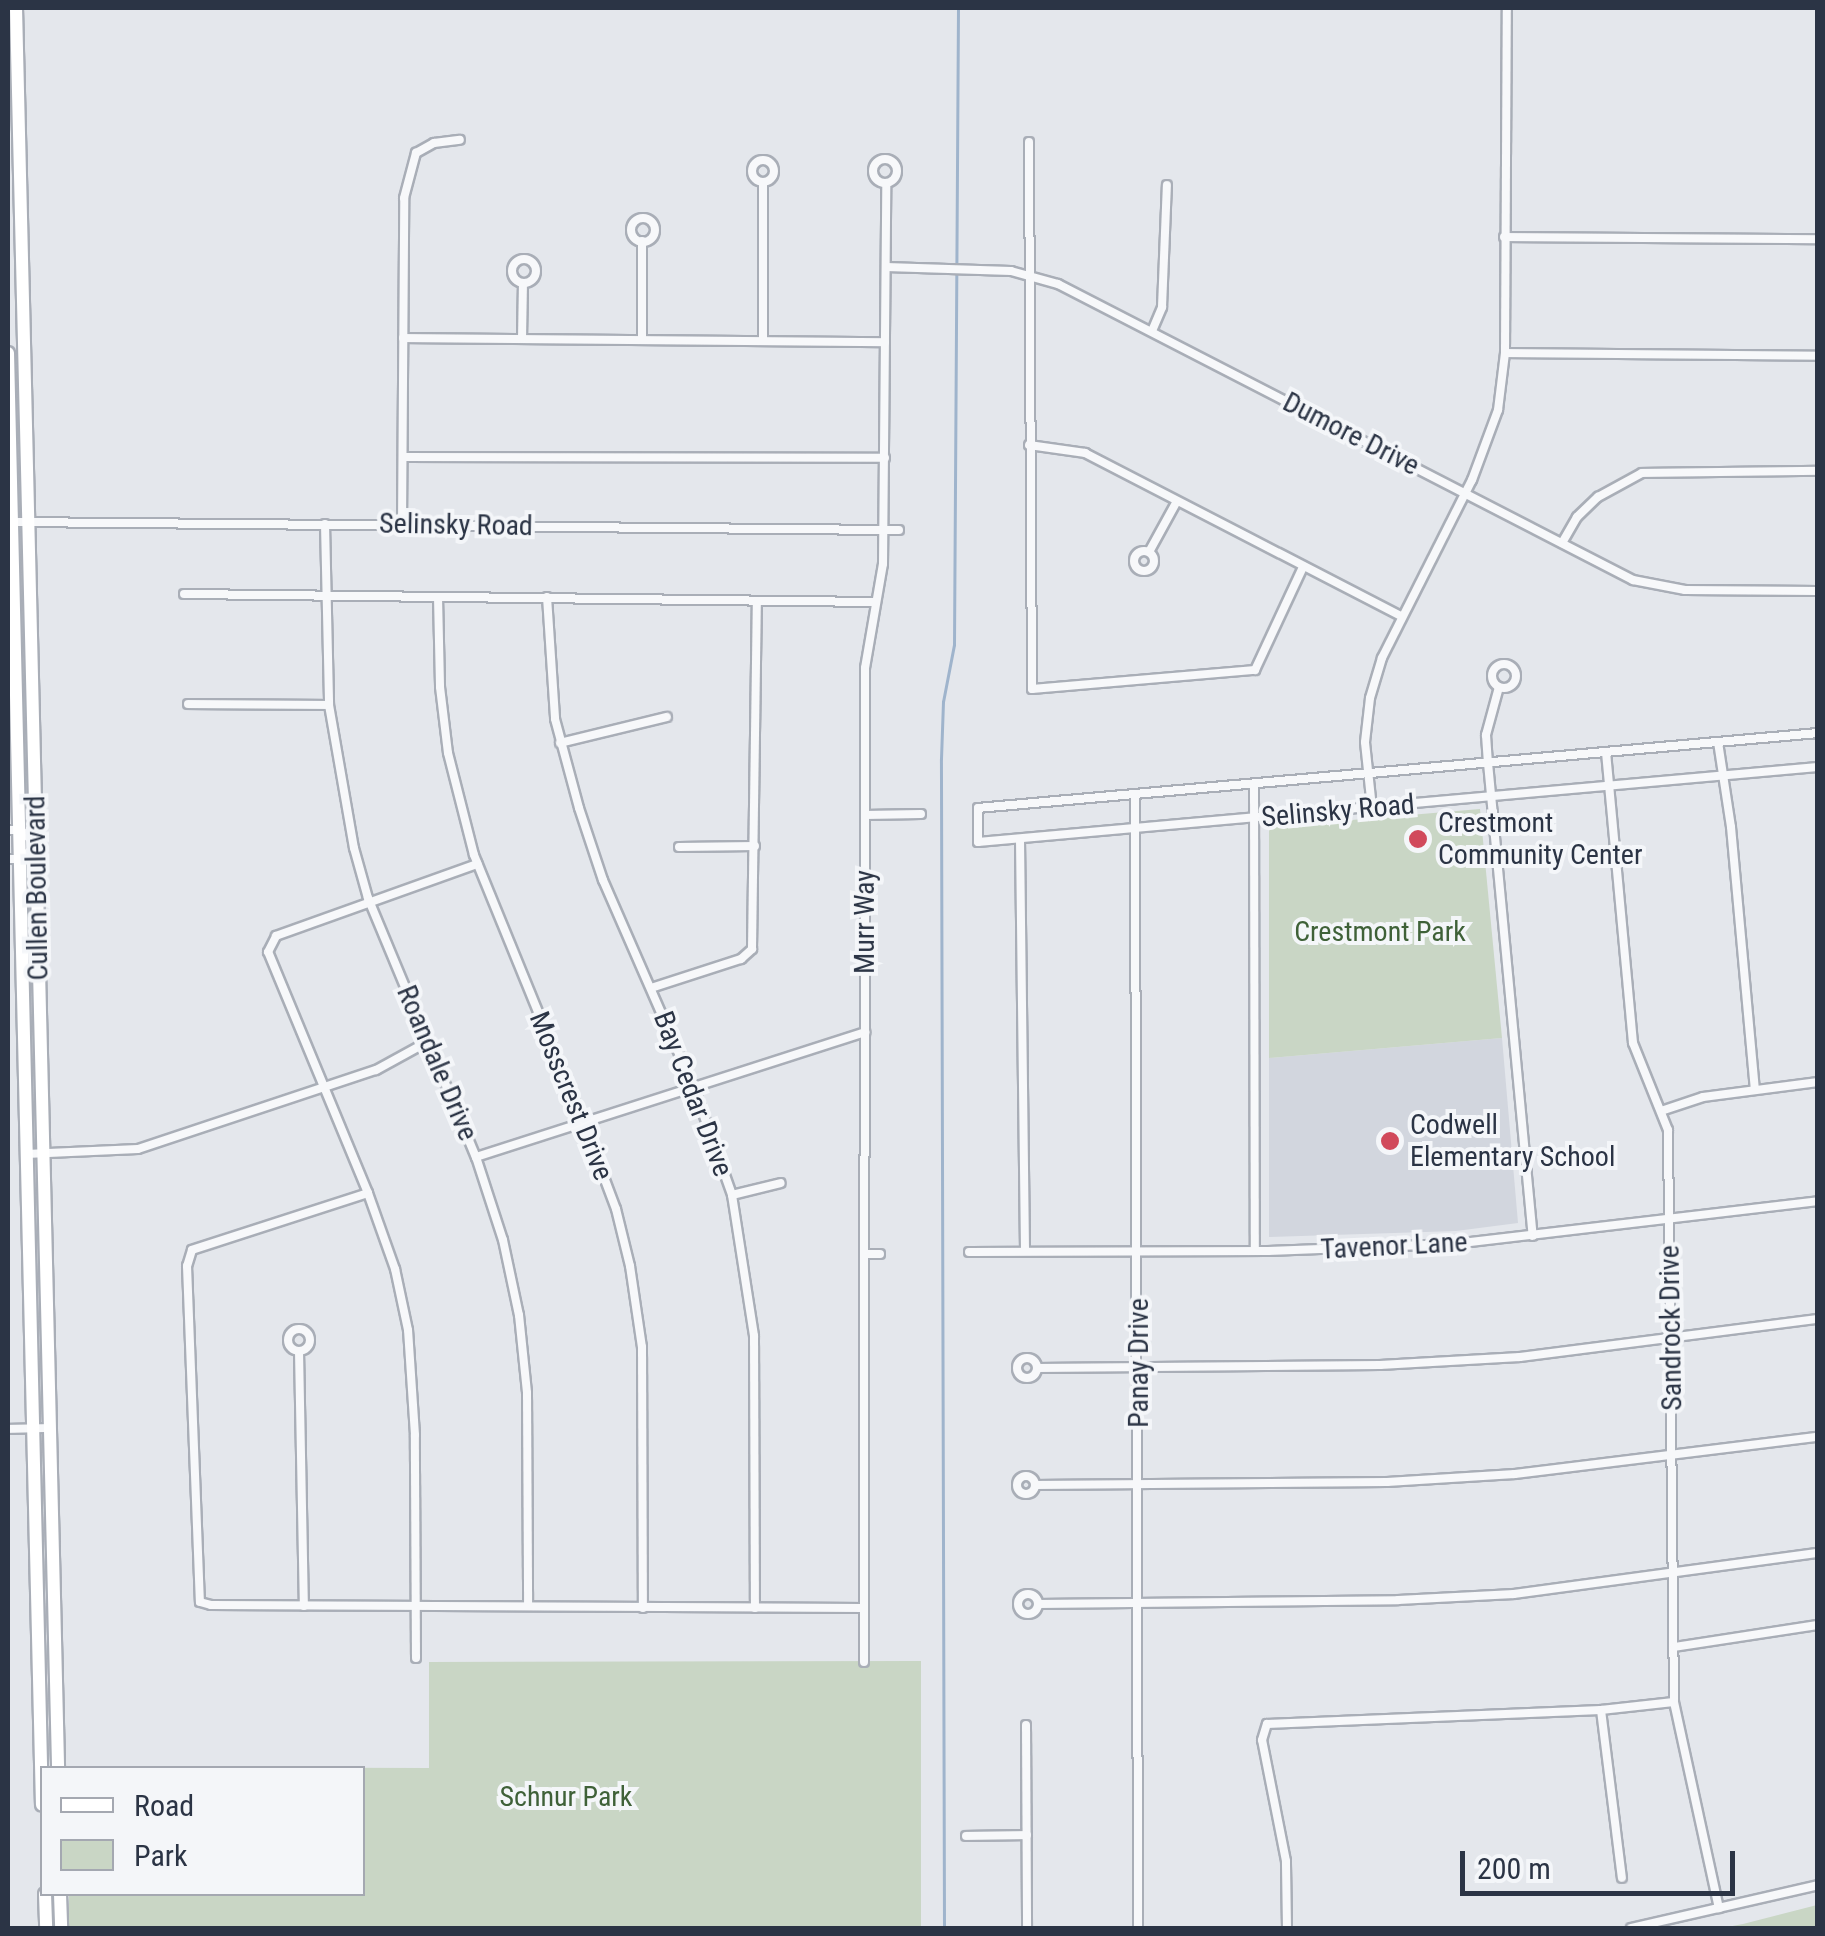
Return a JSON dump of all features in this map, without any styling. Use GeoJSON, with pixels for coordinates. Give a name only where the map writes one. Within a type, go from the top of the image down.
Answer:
{"type":"FeatureCollection","features":[{"type":"Feature","properties":{"kind":"main road","name":"Cullen Boulevard"},"geometry":{"type":"LineString","coordinates":[[16,8],[12,42],[14,280],[25,393],[14,618],[14,859],[42,1154],[58,1766]]}},
{"type":"Feature","properties":{"kind":"main road","name":"Cullen Boulevard"},"geometry":{"type":"LineString","coordinates":[[8,354],[8,394],[30,619],[33,713],[36,846],[26,1154],[42,1766]]}},
{"type":"Feature","properties":{"kind":"main road"},"geometry":{"type":"LineString","coordinates":[[14,618],[30,619]]}},
{"type":"Feature","properties":{"kind":"main road"},"geometry":{"type":"LineString","coordinates":[[31,1284],[46,1284]]}},
{"type":"Feature","properties":{"kind":"main road"},"geometry":{"type":"LineString","coordinates":[[36,1604],[54,1604]]}},
{"type":"Feature","properties":{"kind":"main road"},"geometry":{"type":"LineString","coordinates":[[45,1896],[46,1928]]}},
{"type":"Feature","properties":{"kind":"main road"},"geometry":{"type":"LineString","coordinates":[[60,1896],[61,1928]]}},
{"type":"Feature","properties":{"kind":"street"},"geometry":{"type":"LineString","coordinates":[[1372,808],[1366,774],[1370,698],[1401,616],[1489,442],[1498,410],[1505,352],[1507,8]]}},
{"type":"Feature","properties":{"kind":"street"},"geometry":{"type":"LineString","coordinates":[[402,524],[404,208],[416,152],[434,142],[460,140]]}},
{"type":"Feature","properties":{"kind":"street"},"geometry":{"type":"LineString","coordinates":[[1029,142],[1032,689],[1256,670],[1303,567]]}},
{"type":"Feature","properties":{"kind":"street"},"geometry":{"type":"LineString","coordinates":[[763,182],[763,341]]}},
{"type":"Feature","properties":{"kind":"street","name":"Murr Way"},"geometry":{"type":"LineString","coordinates":[[864,1662],[865,668],[884,530],[886,183]]}},
{"type":"Feature","properties":{"kind":"street"},"geometry":{"type":"LineString","coordinates":[[1152,331],[1162,307],[1167,185]]}},
{"type":"Feature","properties":{"kind":"street"},"geometry":{"type":"LineString","coordinates":[[1504,237],[1818,239]]}},
{"type":"Feature","properties":{"kind":"street"},"geometry":{"type":"LineString","coordinates":[[642,241],[642,340]]}},
{"type":"Feature","properties":{"kind":"street","name":"Dumore Drive"},"geometry":{"type":"LineString","coordinates":[[886,267],[1029,274],[1152,331],[1633,580],[1659,586],[1818,591]]}},
{"type":"Feature","properties":{"kind":"street"},"geometry":{"type":"LineString","coordinates":[[522,339],[523,283]]}},
{"type":"Feature","properties":{"kind":"street"},"geometry":{"type":"LineString","coordinates":[[403,338],[885,342]]}},
{"type":"Feature","properties":{"kind":"street"},"geometry":{"type":"LineString","coordinates":[[1505,352],[1818,356]]}},
{"type":"Feature","properties":{"kind":"street"},"geometry":{"type":"LineString","coordinates":[[8,394],[25,393]]}},
{"type":"Feature","properties":{"kind":"street"},"geometry":{"type":"LineString","coordinates":[[1030,445],[1085,454],[1401,616]]}},
{"type":"Feature","properties":{"kind":"street"},"geometry":{"type":"LineString","coordinates":[[403,456],[885,458]]}},
{"type":"Feature","properties":{"kind":"street"},"geometry":{"type":"LineString","coordinates":[[1562,542],[1577,517],[1598,496],[1642,473],[1818,472]]}},
{"type":"Feature","properties":{"kind":"street"},"geometry":{"type":"LineString","coordinates":[[1149,552],[1177,501]]}},
{"type":"Feature","properties":{"kind":"street","name":"Selinsky Road"},"geometry":{"type":"LineString","coordinates":[[19,522],[900,530]]}},
{"type":"Feature","properties":{"kind":"street","name":"Roandale Drive"},"geometry":{"type":"LineString","coordinates":[[326,524],[329,704],[343,800],[370,902],[476,1158],[502,1240],[524,1353],[528,1606]]}},
{"type":"Feature","properties":{"kind":"street"},"geometry":{"type":"LineString","coordinates":[[184,594],[876,602]]}},
{"type":"Feature","properties":{"kind":"street","name":"Mosscrest Drive"},"geometry":{"type":"LineString","coordinates":[[438,597],[440,687],[448,753],[477,864],[616,1209],[642,1347],[643,1608]]}},
{"type":"Feature","properties":{"kind":"street","name":"Bay Cedar Drive"},"geometry":{"type":"LineString","coordinates":[[547,598],[550,688],[560,742],[604,880],[694,1088],[732,1196],[754,1336],[755,1608]]}},
{"type":"Feature","properties":{"kind":"street"},"geometry":{"type":"LineString","coordinates":[[651,988],[742,959],[752,948],[757,600]]}},
{"type":"Feature","properties":{"kind":"street"},"geometry":{"type":"LineString","coordinates":[[1499,687],[1486,735],[1533,1236]]}},
{"type":"Feature","properties":{"kind":"street"},"geometry":{"type":"LineString","coordinates":[[188,704],[329,704]]}},
{"type":"Feature","properties":{"kind":"street"},"geometry":{"type":"LineString","coordinates":[[12,712],[33,713]]}},
{"type":"Feature","properties":{"kind":"street"},"geometry":{"type":"LineString","coordinates":[[560,742],[667,717]]}},
{"type":"Feature","properties":{"kind":"street","name":"Selinsky Road"},"geometry":{"type":"LineString","coordinates":[[1818,733],[978,808],[978,842],[1818,767]]}},
{"type":"Feature","properties":{"kind":"street"},"geometry":{"type":"LineString","coordinates":[[1718,742],[1755,1089]]}},
{"type":"Feature","properties":{"kind":"street","name":"Sandrock Drive"},"geometry":{"type":"LineString","coordinates":[[1606,752],[1633,1043],[1661,1110],[1671,1156],[1674,1702],[1719,1908]]}},
{"type":"Feature","properties":{"kind":"street"},"geometry":{"type":"LineString","coordinates":[[1254,785],[1255,1251]]}},
{"type":"Feature","properties":{"kind":"street","name":"Panay Drive"},"geometry":{"type":"LineString","coordinates":[[1135,796],[1140,1485],[1138,1928]]}},
{"type":"Feature","properties":{"kind":"street"},"geometry":{"type":"LineString","coordinates":[[865,815],[921,814]]}},
{"type":"Feature","properties":{"kind":"street"},"geometry":{"type":"LineString","coordinates":[[14,830],[36,846],[14,859]]}},
{"type":"Feature","properties":{"kind":"street"},"geometry":{"type":"LineString","coordinates":[[1020,840],[1024,1251]]}},
{"type":"Feature","properties":{"kind":"street"},"geometry":{"type":"LineString","coordinates":[[678,847],[755,846]]}},
{"type":"Feature","properties":{"kind":"street"},"geometry":{"type":"LineString","coordinates":[[416,1658],[415,1435],[408,1330],[394,1269],[368,1193],[268,952],[276,936],[477,864]]}},
{"type":"Feature","properties":{"kind":"street"},"geometry":{"type":"LineString","coordinates":[[476,1158],[865,1032]]}},
{"type":"Feature","properties":{"kind":"street"},"geometry":{"type":"LineString","coordinates":[[26,1154],[138,1149],[325,1089],[376,1070],[427,1042]]}},
{"type":"Feature","properties":{"kind":"street"},"geometry":{"type":"LineString","coordinates":[[1661,1110],[1755,1089],[1818,1082]]}},
{"type":"Feature","properties":{"kind":"street"},"geometry":{"type":"LineString","coordinates":[[732,1196],[781,1183]]}},
{"type":"Feature","properties":{"kind":"street"},"geometry":{"type":"LineString","coordinates":[[368,1193],[192,1250],[187,1266],[197,1589],[204,1603],[864,1608]]}},
{"type":"Feature","properties":{"kind":"street","name":"Tavenor Lane"},"geometry":{"type":"LineString","coordinates":[[968,1252],[1355,1249],[1533,1236],[1818,1201]]}},
{"type":"Feature","properties":{"kind":"street"},"geometry":{"type":"LineString","coordinates":[[865,1254],[880,1254]]}},
{"type":"Feature","properties":{"kind":"street"},"geometry":{"type":"LineString","coordinates":[[1037,1368],[1397,1364],[1520,1356],[1818,1319]]}},
{"type":"Feature","properties":{"kind":"street"},"geometry":{"type":"LineString","coordinates":[[299,1352],[304,1606]]}},
{"type":"Feature","properties":{"kind":"street"},"geometry":{"type":"LineString","coordinates":[[8,1429],[50,1428]]}},
{"type":"Feature","properties":{"kind":"street"},"geometry":{"type":"LineString","coordinates":[[1035,1485],[1424,1480],[1515,1474],[1818,1437]]}},
{"type":"Feature","properties":{"kind":"street"},"geometry":{"type":"LineString","coordinates":[[1038,1604],[1398,1600],[1514,1594],[1818,1553]]}},
{"type":"Feature","properties":{"kind":"street"},"geometry":{"type":"LineString","coordinates":[[1674,1648],[1818,1625]]}},
{"type":"Feature","properties":{"kind":"street"},"geometry":{"type":"LineString","coordinates":[[1287,1928],[1286,1862],[1262,1740],[1267,1724],[1602,1710],[1674,1702]]}},
{"type":"Feature","properties":{"kind":"street"},"geometry":{"type":"LineString","coordinates":[[1602,1710],[1622,1878]]}},
{"type":"Feature","properties":{"kind":"street"},"geometry":{"type":"LineString","coordinates":[[1026,1724],[1027,1928]]}},
{"type":"Feature","properties":{"kind":"street"},"geometry":{"type":"LineString","coordinates":[[966,1836],[1027,1835]]}},
{"type":"Feature","properties":{"kind":"street"},"geometry":{"type":"LineString","coordinates":[[1631,1928],[1818,1885]]}},
{"type":"Feature","properties":{"kind":"shaded area","name":"Codwell Elementary School"},"geometry":{"type":"Polygon","coordinates":[[[1502,1038],[1518,1223],[1456,1231],[1269,1237],[1269,1058],[1502,1038]]]}},
{"type":"Feature","properties":{"kind":"green space","name":"Crestmont Park"},"geometry":{"type":"Polygon","coordinates":[[[1480,809],[1502,1038],[1269,1058],[1269,827],[1480,809]]]}},
{"type":"Feature","properties":{"kind":"green space","name":"Schnur Park"},"geometry":{"type":"Polygon","coordinates":[[[921,1661],[921,1928],[69,1928],[69,1896],[365,1896],[365,1768],[429,1768],[429,1662],[921,1661]]]}},
{"type":"Feature","properties":{"kind":"green space"},"geometry":{"type":"Polygon","coordinates":[[[1817,1905],[1817,1928],[1722,1928],[1743,1924],[1817,1905]]]}},
{"type":"Feature","properties":{"kind":"waterway"},"geometry":{"type":"LineString","coordinates":[[944,1928],[941,759],[943,702],[954,645],[958,8]]}},
{"type":"Feature","properties":{"kind":"place","name":"Crestmont Community Center"},"geometry":{"type":"Point","coordinates":[1418,839]}},
{"type":"Feature","properties":{"kind":"place","name":"Codwell Elementary School"},"geometry":{"type":"Point","coordinates":[1390,1141]}}]}
